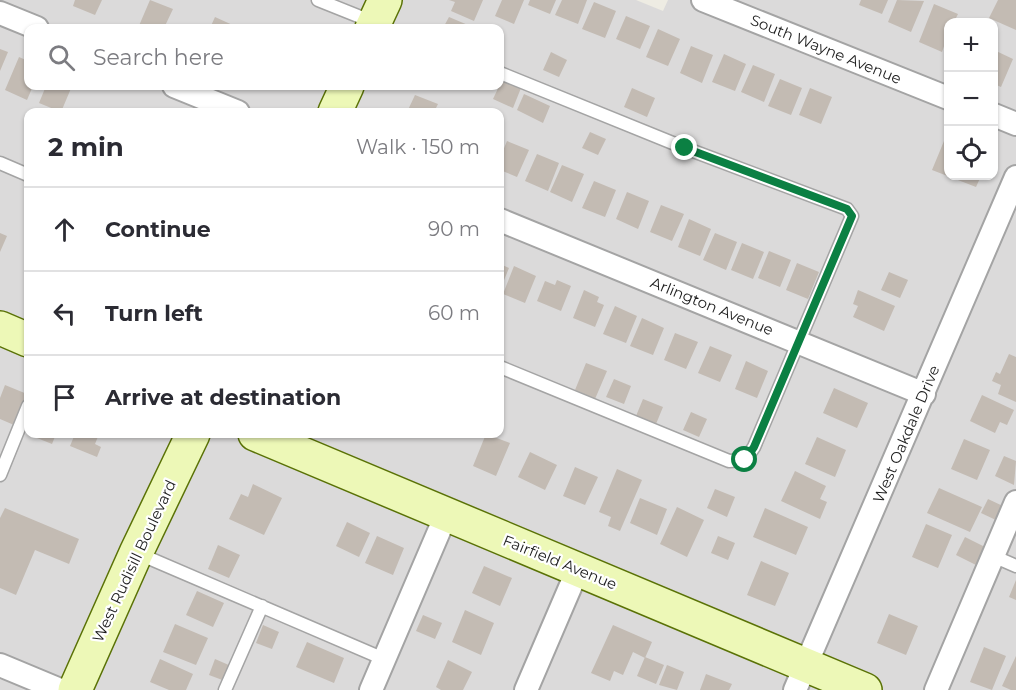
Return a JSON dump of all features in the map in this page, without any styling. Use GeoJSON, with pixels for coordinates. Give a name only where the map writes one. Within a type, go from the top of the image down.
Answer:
{"type":"FeatureCollection","features":[{"type":"Feature","properties":{"kind":"main road"},"geometry":{"type":"LineString","coordinates":[[337,108],[345,90]]}},
{"type":"Feature","properties":{"kind":"main road"},"geometry":{"type":"LineString","coordinates":[[0,328],[24,338]]}},
{"type":"Feature","properties":{"kind":"main road","name":"West Rudisill Boulevard"},"geometry":{"type":"LineString","coordinates":[[75,690],[136,553],[191,438]]}},
{"type":"Feature","properties":{"kind":"main road","name":"Fairfield Avenue"},"geometry":{"type":"LineString","coordinates":[[264,438],[578,569],[800,678],[865,690]]}},
{"type":"Feature","properties":{"kind":"street","name":"South Wayne Avenue"},"geometry":{"type":"LineString","coordinates":[[703,0],[944,96]]}},
{"type":"Feature","properties":{"kind":"street"},"geometry":{"type":"LineString","coordinates":[[0,13],[27,24]]}},
{"type":"Feature","properties":{"kind":"street"},"geometry":{"type":"LineString","coordinates":[[184,90],[228,108]]}},
{"type":"Feature","properties":{"kind":"street"},"geometry":{"type":"LineString","coordinates":[[998,118],[1016,124]]}},
{"type":"Feature","properties":{"kind":"street","name":"West Oakdale Drive"},"geometry":{"type":"LineString","coordinates":[[800,678],[1016,177]]}},
{"type":"Feature","properties":{"kind":"street","name":"Arlington Avenue"},"geometry":{"type":"LineString","coordinates":[[504,222],[924,394]]}},
{"type":"Feature","properties":{"kind":"street"},"geometry":{"type":"LineString","coordinates":[[936,690],[1016,502]]}},
{"type":"Feature","properties":{"kind":"street"},"geometry":{"type":"LineString","coordinates":[[370,690],[446,515]]}},
{"type":"Feature","properties":{"kind":"street"},"geometry":{"type":"LineString","coordinates":[[526,690],[578,569]]}},
{"type":"Feature","properties":{"kind":"street"},"geometry":{"type":"LineString","coordinates":[[0,665],[60,690]]}},
{"type":"Feature","properties":{"kind":"lane"},"geometry":{"type":"LineString","coordinates":[[318,0],[380,20]]}},
{"type":"Feature","properties":{"kind":"lane"},"geometry":{"type":"LineString","coordinates":[[504,75],[685,148],[847,209],[852,216],[751,454],[745,460],[735,462],[504,369]]}},
{"type":"Feature","properties":{"kind":"lane"},"geometry":{"type":"LineString","coordinates":[[0,163],[24,173]]}},
{"type":"Feature","properties":{"kind":"lane"},"geometry":{"type":"LineString","coordinates":[[0,475],[24,416]]}},
{"type":"Feature","properties":{"kind":"lane"},"geometry":{"type":"LineString","coordinates":[[136,553],[384,658]]}},
{"type":"Feature","properties":{"kind":"lane"},"geometry":{"type":"LineString","coordinates":[[993,556],[1016,566]]}},
{"type":"Feature","properties":{"kind":"lane"},"geometry":{"type":"LineString","coordinates":[[225,690],[262,606]]}},
{"type":"Feature","properties":{"kind":"shaded area"},"geometry":{"type":"Polygon","coordinates":[[[0,0],[636,0],[663,11],[668,0],[1016,0],[1016,690],[0,690],[0,0]]]}},
{"type":"Feature","properties":{"kind":"building"},"geometry":{"type":"Polygon","coordinates":[[[75,0],[102,0],[95,15],[73,6],[75,0]]]}},
{"type":"Feature","properties":{"kind":"building"},"geometry":{"type":"Polygon","coordinates":[[[150,0],[173,9],[166,24],[140,24],[150,0]]]}},
{"type":"Feature","properties":{"kind":"building"},"geometry":{"type":"Polygon","coordinates":[[[449,0],[483,0],[474,21],[451,11],[455,2],[449,0]]]}},
{"type":"Feature","properties":{"kind":"building"},"geometry":{"type":"Polygon","coordinates":[[[502,0],[524,0],[514,24],[495,16],[502,0]]]}},
{"type":"Feature","properties":{"kind":"building"},"geometry":{"type":"Polygon","coordinates":[[[530,0],[556,0],[550,14],[528,5],[530,0]]]}},
{"type":"Feature","properties":{"kind":"building"},"geometry":{"type":"Polygon","coordinates":[[[562,0],[587,0],[578,24],[555,15],[562,0]]]}},
{"type":"Feature","properties":{"kind":"building"},"geometry":{"type":"Polygon","coordinates":[[[861,0],[888,0],[882,14],[859,5],[861,0]]]}},
{"type":"Feature","properties":{"kind":"building"},"geometry":{"type":"Polygon","coordinates":[[[897,0],[924,1],[911,32],[888,22],[897,0]]]}},
{"type":"Feature","properties":{"kind":"building"},"geometry":{"type":"Polygon","coordinates":[[[998,0],[1016,0],[1016,30],[998,22],[998,18],[989,18],[998,0]]]}},
{"type":"Feature","properties":{"kind":"building"},"geometry":{"type":"Polygon","coordinates":[[[594,2],[616,11],[605,38],[582,29],[594,2]]]}},
{"type":"Feature","properties":{"kind":"building"},"geometry":{"type":"Polygon","coordinates":[[[934,4],[958,14],[956,18],[944,18],[942,52],[919,42],[934,4]]]}},
{"type":"Feature","properties":{"kind":"building"},"geometry":{"type":"Polygon","coordinates":[[[626,16],[650,26],[640,49],[616,39],[626,16]]]}},
{"type":"Feature","properties":{"kind":"building"},"geometry":{"type":"Polygon","coordinates":[[[215,17],[230,24],[212,24],[215,17]]]}},
{"type":"Feature","properties":{"kind":"building"},"geometry":{"type":"Polygon","coordinates":[[[449,17],[466,24],[445,24],[449,17]]]}},
{"type":"Feature","properties":{"kind":"building"},"geometry":{"type":"Polygon","coordinates":[[[658,29],[680,39],[668,66],[646,57],[658,29]]]}},
{"type":"Feature","properties":{"kind":"building"},"geometry":{"type":"Polygon","coordinates":[[[691,46],[713,55],[702,83],[680,73],[691,46]]]}},
{"type":"Feature","properties":{"kind":"building"},"geometry":{"type":"Polygon","coordinates":[[[0,49],[8,52],[0,71],[0,49]]]}},
{"type":"Feature","properties":{"kind":"building"},"geometry":{"type":"Polygon","coordinates":[[[551,52],[567,60],[559,77],[543,70],[551,52]]]}},
{"type":"Feature","properties":{"kind":"building"},"geometry":{"type":"Polygon","coordinates":[[[998,52],[1013,59],[1001,87],[998,86],[998,52]]]}},
{"type":"Feature","properties":{"kind":"building"},"geometry":{"type":"Polygon","coordinates":[[[724,54],[746,64],[735,91],[712,82],[724,54]]]}},
{"type":"Feature","properties":{"kind":"building"},"geometry":{"type":"Polygon","coordinates":[[[19,57],[24,59],[24,90],[31,90],[27,100],[5,90],[19,57]]]}},
{"type":"Feature","properties":{"kind":"building"},"geometry":{"type":"Polygon","coordinates":[[[753,65],[775,74],[764,102],[741,92],[753,65]]]}},
{"type":"Feature","properties":{"kind":"building"},"geometry":{"type":"Polygon","coordinates":[[[780,79],[802,88],[791,115],[768,106],[780,79]]]}},
{"type":"Feature","properties":{"kind":"building"},"geometry":{"type":"Polygon","coordinates":[[[504,81],[521,88],[513,108],[493,99],[497,90],[504,90],[504,81]]]}},
{"type":"Feature","properties":{"kind":"building"},"geometry":{"type":"Polygon","coordinates":[[[632,88],[655,98],[647,117],[624,107],[632,88]]]}},
{"type":"Feature","properties":{"kind":"building"},"geometry":{"type":"Polygon","coordinates":[[[810,88],[832,97],[821,124],[799,115],[810,88]]]}},
{"type":"Feature","properties":{"kind":"building"},"geometry":{"type":"Polygon","coordinates":[[[44,90],[70,90],[63,108],[51,108],[39,103],[44,90]]]}},
{"type":"Feature","properties":{"kind":"building"},"geometry":{"type":"Polygon","coordinates":[[[524,94],[550,106],[543,123],[517,110],[524,94]]]}},
{"type":"Feature","properties":{"kind":"building"},"geometry":{"type":"Polygon","coordinates":[[[415,95],[438,104],[436,108],[409,108],[415,95]]]}},
{"type":"Feature","properties":{"kind":"building"},"geometry":{"type":"Polygon","coordinates":[[[590,132],[606,139],[598,155],[582,148],[590,132]]]}},
{"type":"Feature","properties":{"kind":"building"},"geometry":{"type":"Polygon","coordinates":[[[507,141],[529,150],[517,177],[504,172],[504,148],[507,141]]]}},
{"type":"Feature","properties":{"kind":"building"},"geometry":{"type":"Polygon","coordinates":[[[944,141],[944,175],[932,170],[944,141]]]}},
{"type":"Feature","properties":{"kind":"building"},"geometry":{"type":"Polygon","coordinates":[[[537,154],[559,163],[548,191],[525,181],[537,154]]]}},
{"type":"Feature","properties":{"kind":"building"},"geometry":{"type":"Polygon","coordinates":[[[562,165],[584,174],[572,202],[550,192],[562,165]]]}},
{"type":"Feature","properties":{"kind":"building"},"geometry":{"type":"Polygon","coordinates":[[[958,180],[979,180],[976,187],[958,180]]]}},
{"type":"Feature","properties":{"kind":"building"},"geometry":{"type":"Polygon","coordinates":[[[594,181],[616,190],[605,217],[582,208],[594,181]]]}},
{"type":"Feature","properties":{"kind":"building"},"geometry":{"type":"Polygon","coordinates":[[[627,192],[649,201],[638,229],[616,219],[627,192]]]}},
{"type":"Feature","properties":{"kind":"building"},"geometry":{"type":"Polygon","coordinates":[[[661,205],[684,214],[672,241],[650,232],[661,205]]]}},
{"type":"Feature","properties":{"kind":"building"},"geometry":{"type":"Polygon","coordinates":[[[689,219],[711,229],[700,256],[678,247],[689,219]]]}},
{"type":"Feature","properties":{"kind":"building"},"geometry":{"type":"Polygon","coordinates":[[[0,233],[7,236],[0,252],[0,233]]]}},
{"type":"Feature","properties":{"kind":"building"},"geometry":{"type":"Polygon","coordinates":[[[715,233],[737,242],[726,270],[703,260],[715,233]]]}},
{"type":"Feature","properties":{"kind":"building"},"geometry":{"type":"Polygon","coordinates":[[[742,243],[764,252],[753,279],[731,270],[742,243]]]}},
{"type":"Feature","properties":{"kind":"building"},"geometry":{"type":"Polygon","coordinates":[[[769,251],[791,260],[780,287],[758,278],[769,251]]]}},
{"type":"Feature","properties":{"kind":"building"},"geometry":{"type":"Polygon","coordinates":[[[797,263],[819,272],[808,299],[786,290],[797,263]]]}},
{"type":"Feature","properties":{"kind":"building"},"geometry":{"type":"Polygon","coordinates":[[[504,266],[509,268],[504,280],[504,266]]]}},
{"type":"Feature","properties":{"kind":"building"},"geometry":{"type":"Polygon","coordinates":[[[514,266],[536,276],[525,303],[504,294],[514,266]]]}},
{"type":"Feature","properties":{"kind":"building"},"geometry":{"type":"Polygon","coordinates":[[[889,272],[908,280],[900,298],[881,290],[889,272]]]}},
{"type":"Feature","properties":{"kind":"building"},"geometry":{"type":"Polygon","coordinates":[[[557,280],[571,286],[561,311],[537,301],[545,281],[555,285],[557,280]]]}},
{"type":"Feature","properties":{"kind":"building"},"geometry":{"type":"Polygon","coordinates":[[[584,290],[599,297],[597,302],[604,305],[595,327],[573,318],[584,290]]]}},
{"type":"Feature","properties":{"kind":"building"},"geometry":{"type":"Polygon","coordinates":[[[858,290],[895,306],[884,331],[853,317],[858,306],[853,304],[858,290]]]}},
{"type":"Feature","properties":{"kind":"building"},"geometry":{"type":"Polygon","coordinates":[[[615,306],[637,316],[626,343],[603,334],[615,306]]]}},
{"type":"Feature","properties":{"kind":"building"},"geometry":{"type":"Polygon","coordinates":[[[642,318],[664,328],[653,355],[630,346],[642,318]]]}},
{"type":"Feature","properties":{"kind":"building"},"geometry":{"type":"Polygon","coordinates":[[[675,333],[698,342],[686,369],[664,360],[675,333]]]}},
{"type":"Feature","properties":{"kind":"building"},"geometry":{"type":"Polygon","coordinates":[[[710,346],[732,355],[720,382],[698,373],[710,346]]]}},
{"type":"Feature","properties":{"kind":"building"},"geometry":{"type":"Polygon","coordinates":[[[1009,354],[1016,357],[1016,402],[998,394],[1001,385],[992,381],[996,372],[1000,374],[1009,354]]]}},
{"type":"Feature","properties":{"kind":"building"},"geometry":{"type":"Polygon","coordinates":[[[746,361],[768,371],[757,398],[735,389],[746,361]]]}},
{"type":"Feature","properties":{"kind":"building"},"geometry":{"type":"Polygon","coordinates":[[[586,363],[607,371],[595,399],[575,390],[586,363]]]}},
{"type":"Feature","properties":{"kind":"building"},"geometry":{"type":"Polygon","coordinates":[[[614,379],[631,386],[624,404],[606,397],[614,379]]]}},
{"type":"Feature","properties":{"kind":"building"},"geometry":{"type":"Polygon","coordinates":[[[5,385],[24,393],[24,401],[14,425],[0,419],[0,398],[5,385]]]}},
{"type":"Feature","properties":{"kind":"building"},"geometry":{"type":"Polygon","coordinates":[[[834,388],[868,403],[857,428],[823,413],[834,388]]]}},
{"type":"Feature","properties":{"kind":"building"},"geometry":{"type":"Polygon","coordinates":[[[982,395],[1014,410],[1007,425],[1000,422],[995,433],[970,421],[982,395]]]}},
{"type":"Feature","properties":{"kind":"building"},"geometry":{"type":"Polygon","coordinates":[[[643,399],[663,407],[656,424],[636,416],[643,399]]]}},
{"type":"Feature","properties":{"kind":"building"},"geometry":{"type":"Polygon","coordinates":[[[691,412],[707,419],[699,437],[683,430],[691,412]]]}},
{"type":"Feature","properties":{"kind":"building"},"geometry":{"type":"Polygon","coordinates":[[[817,437],[846,450],[835,477],[805,464],[817,437]]]}},
{"type":"Feature","properties":{"kind":"building"},"geometry":{"type":"Polygon","coordinates":[[[37,438],[54,438],[52,444],[37,438]]]}},
{"type":"Feature","properties":{"kind":"building"},"geometry":{"type":"Polygon","coordinates":[[[73,438],[97,438],[95,444],[101,447],[97,457],[70,446],[73,438]]]}},
{"type":"Feature","properties":{"kind":"building"},"geometry":{"type":"Polygon","coordinates":[[[484,438],[497,438],[510,443],[496,476],[473,466],[484,438]]]}},
{"type":"Feature","properties":{"kind":"building"},"geometry":{"type":"Polygon","coordinates":[[[964,439],[990,450],[977,480],[951,469],[964,439]]]}},
{"type":"Feature","properties":{"kind":"building"},"geometry":{"type":"Polygon","coordinates":[[[530,452],[557,465],[545,490],[518,477],[530,452]]]}},
{"type":"Feature","properties":{"kind":"building"},"geometry":{"type":"Polygon","coordinates":[[[1004,456],[1016,461],[1014,485],[995,476],[1004,456]]]}},
{"type":"Feature","properties":{"kind":"building"},"geometry":{"type":"Polygon","coordinates":[[[575,467],[598,477],[585,505],[563,496],[575,467]]]}},
{"type":"Feature","properties":{"kind":"building"},"geometry":{"type":"Polygon","coordinates":[[[617,469],[642,480],[620,531],[608,526],[611,517],[599,512],[617,469]]]}},
{"type":"Feature","properties":{"kind":"building"},"geometry":{"type":"Polygon","coordinates":[[[795,471],[826,486],[820,499],[827,502],[820,519],[781,501],[795,471]]]}},
{"type":"Feature","properties":{"kind":"building"},"geometry":{"type":"Polygon","coordinates":[[[253,484],[282,498],[264,535],[229,519],[241,494],[248,497],[253,484]]]}},
{"type":"Feature","properties":{"kind":"building"},"geometry":{"type":"Polygon","coordinates":[[[939,488],[982,507],[970,532],[927,513],[939,488]]]}},
{"type":"Feature","properties":{"kind":"building"},"geometry":{"type":"Polygon","coordinates":[[[715,489],[735,497],[727,517],[707,508],[715,489]]]}},
{"type":"Feature","properties":{"kind":"building"},"geometry":{"type":"Polygon","coordinates":[[[640,498],[667,509],[657,535],[630,523],[640,498]]]}},
{"type":"Feature","properties":{"kind":"building"},"geometry":{"type":"Polygon","coordinates":[[[988,499],[1005,507],[998,521],[981,513],[988,499]]]}},
{"type":"Feature","properties":{"kind":"building"},"geometry":{"type":"Polygon","coordinates":[[[677,507],[704,520],[687,557],[660,544],[677,507]]]}},
{"type":"Feature","properties":{"kind":"building"},"geometry":{"type":"Polygon","coordinates":[[[5,508],[79,539],[69,564],[35,550],[16,595],[0,588],[0,518],[5,508]]]}},
{"type":"Feature","properties":{"kind":"building"},"geometry":{"type":"Polygon","coordinates":[[[765,508],[808,527],[796,555],[753,537],[765,508]]]}},
{"type":"Feature","properties":{"kind":"building"},"geometry":{"type":"Polygon","coordinates":[[[347,522],[370,533],[359,557],[336,546],[347,522]]]}},
{"type":"Feature","properties":{"kind":"building"},"geometry":{"type":"Polygon","coordinates":[[[926,524],[952,535],[938,568],[912,557],[926,524]]]}},
{"type":"Feature","properties":{"kind":"building"},"geometry":{"type":"Polygon","coordinates":[[[377,536],[404,548],[393,575],[365,563],[377,536]]]}},
{"type":"Feature","properties":{"kind":"building"},"geometry":{"type":"Polygon","coordinates":[[[718,536],[735,543],[728,560],[711,553],[718,536]]]}},
{"type":"Feature","properties":{"kind":"building"},"geometry":{"type":"Polygon","coordinates":[[[965,537],[987,548],[978,566],[956,555],[965,537]]]}},
{"type":"Feature","properties":{"kind":"building"},"geometry":{"type":"Polygon","coordinates":[[[218,545],[240,555],[229,578],[208,569],[218,545]]]}},
{"type":"Feature","properties":{"kind":"building"},"geometry":{"type":"Polygon","coordinates":[[[761,561],[789,573],[775,606],[747,595],[761,561]]]}},
{"type":"Feature","properties":{"kind":"building"},"geometry":{"type":"Polygon","coordinates":[[[484,566],[512,578],[500,606],[472,593],[484,566]]]}},
{"type":"Feature","properties":{"kind":"building"},"geometry":{"type":"Polygon","coordinates":[[[1016,580],[1016,600],[1009,597],[1016,580]]]}},
{"type":"Feature","properties":{"kind":"building"},"geometry":{"type":"Polygon","coordinates":[[[197,591],[224,603],[213,627],[186,615],[197,591]]]}},
{"type":"Feature","properties":{"kind":"building"},"geometry":{"type":"Polygon","coordinates":[[[465,610],[494,623],[481,655],[452,642],[465,610]]]}},
{"type":"Feature","properties":{"kind":"building"},"geometry":{"type":"Polygon","coordinates":[[[889,614],[918,626],[906,655],[877,643],[889,614]]]}},
{"type":"Feature","properties":{"kind":"building"},"geometry":{"type":"Polygon","coordinates":[[[423,615],[442,623],[435,639],[416,631],[423,615]]]}},
{"type":"Feature","properties":{"kind":"building"},"geometry":{"type":"Polygon","coordinates":[[[175,624],[208,638],[196,665],[163,652],[175,624]]]}},
{"type":"Feature","properties":{"kind":"building"},"geometry":{"type":"Polygon","coordinates":[[[263,625],[279,632],[272,649],[256,643],[263,625]]]}},
{"type":"Feature","properties":{"kind":"building"},"geometry":{"type":"Polygon","coordinates":[[[613,625],[652,642],[645,658],[633,652],[623,675],[614,671],[610,681],[591,673],[613,625]]]}},
{"type":"Feature","properties":{"kind":"building"},"geometry":{"type":"Polygon","coordinates":[[[307,642],[344,658],[334,683],[296,667],[307,642]]]}},
{"type":"Feature","properties":{"kind":"building"},"geometry":{"type":"Polygon","coordinates":[[[984,647],[1006,656],[992,690],[970,682],[984,647]]]}},
{"type":"Feature","properties":{"kind":"building"},"geometry":{"type":"Polygon","coordinates":[[[1016,656],[1016,690],[1011,690],[1002,686],[1016,656]]]}},
{"type":"Feature","properties":{"kind":"building"},"geometry":{"type":"Polygon","coordinates":[[[645,657],[664,665],[656,684],[637,676],[645,657]]]}},
{"type":"Feature","properties":{"kind":"building"},"geometry":{"type":"Polygon","coordinates":[[[160,659],[193,674],[186,690],[169,690],[150,682],[160,659]]]}},
{"type":"Feature","properties":{"kind":"building"},"geometry":{"type":"Polygon","coordinates":[[[215,659],[231,666],[225,681],[209,675],[215,659]]]}},
{"type":"Feature","properties":{"kind":"building"},"geometry":{"type":"Polygon","coordinates":[[[448,660],[472,672],[463,690],[441,690],[436,687],[448,660]]]}},
{"type":"Feature","properties":{"kind":"building"},"geometry":{"type":"Polygon","coordinates":[[[667,665],[684,672],[677,690],[659,685],[667,665]]]}},
{"type":"Feature","properties":{"kind":"building"},"geometry":{"type":"Polygon","coordinates":[[[706,674],[732,684],[729,690],[700,690],[706,674]]]}},
{"type":"Feature","properties":{"kind":"route"},"geometry":{"type":"LineString","coordinates":[[685,148],[847,209],[852,216],[751,454],[745,460]]}}]}
